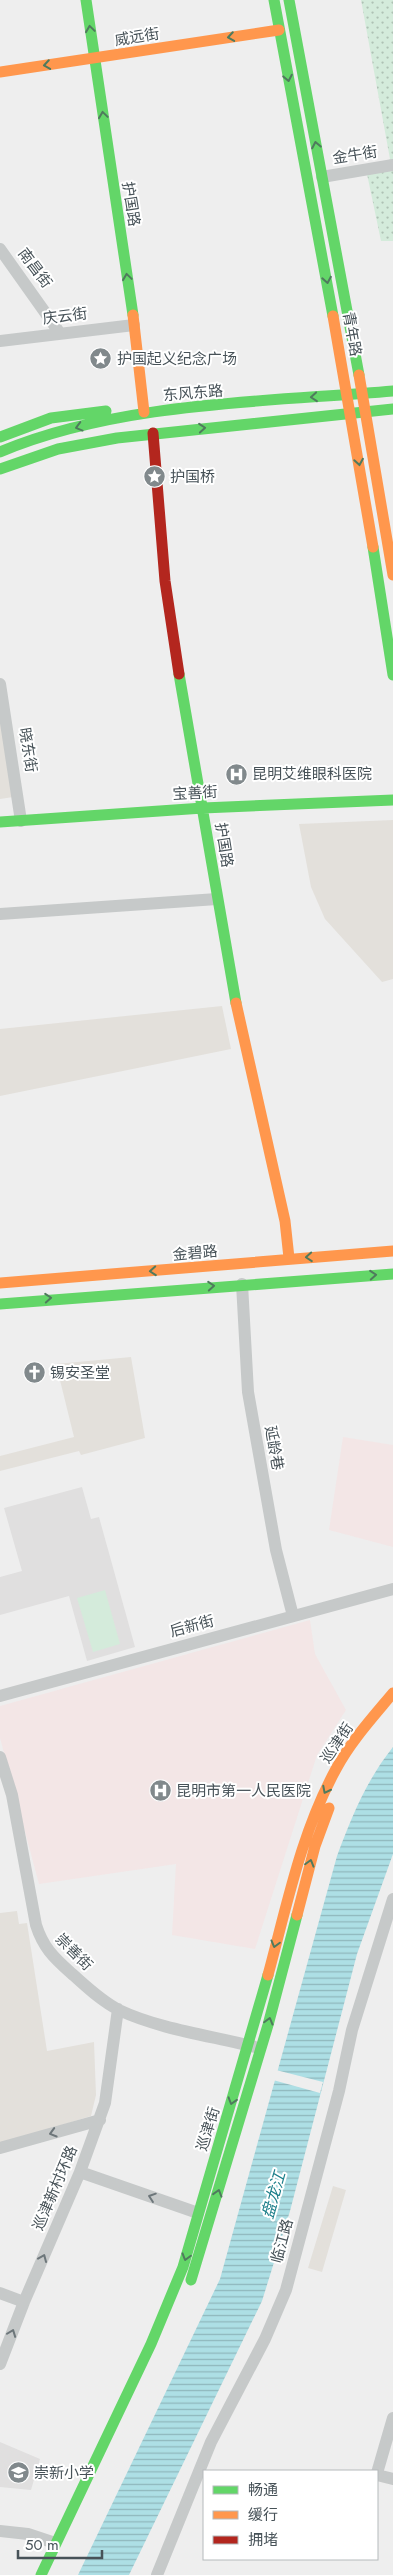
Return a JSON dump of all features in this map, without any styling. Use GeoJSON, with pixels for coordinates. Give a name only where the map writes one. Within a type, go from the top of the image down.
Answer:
{"type":"FeatureCollection","features":[{"type":"Feature","properties":{"kind":"main road","name":"护国路"},"geometry":{"type":"LineString","coordinates":[[86,0],[134,325],[144,412]]}},
{"type":"Feature","properties":{"kind":"main road","name":"青年路"},"geometry":{"type":"LineString","coordinates":[[274,0],[352,414],[393,675]]}},
{"type":"Feature","properties":{"kind":"main road","name":"青年路"},"geometry":{"type":"LineString","coordinates":[[290,0],[363,393],[393,575]]}},
{"type":"Feature","properties":{"kind":"main road","name":"威远街"},"geometry":{"type":"LineString","coordinates":[[0,72],[279,30]]}},
{"type":"Feature","properties":{"kind":"main road","name":"东风东路"},"geometry":{"type":"LineString","coordinates":[[0,452],[26,441],[144,412],[393,391]]}},
{"type":"Feature","properties":{"kind":"main road"},"geometry":{"type":"LineString","coordinates":[[0,469],[34,454],[67,445],[130,435],[352,414],[366,411],[393,410]]}},
{"type":"Feature","properties":{"kind":"main road"},"geometry":{"type":"LineString","coordinates":[[0,437],[51,418],[97,411],[144,412]]}},
{"type":"Feature","properties":{"kind":"main road","name":"护国路"},"geometry":{"type":"LineString","coordinates":[[153,433],[165,581],[217,899],[238,1011],[283,1212],[289,1258]]}},
{"type":"Feature","properties":{"kind":"main road"},"geometry":{"type":"LineString","coordinates":[[0,480],[50,462],[81,454],[130,435]]}},
{"type":"Feature","properties":{"kind":"main road","name":"宝善街"},"geometry":{"type":"LineString","coordinates":[[0,822],[203,808],[393,800]]}},
{"type":"Feature","properties":{"kind":"main road","name":"金碧路"},"geometry":{"type":"LineString","coordinates":[[0,1283],[393,1251]]}},
{"type":"Feature","properties":{"kind":"main road"},"geometry":{"type":"LineString","coordinates":[[0,1304],[242,1284],[393,1274]]}},
{"type":"Feature","properties":{"kind":"main road","name":"巡津街"},"geometry":{"type":"LineString","coordinates":[[186,2291],[196,2267],[254,2047],[306,1835],[336,1769],[355,1740],[393,1693]]}},
{"type":"Feature","properties":{"kind":"main road","name":"巡津街"},"geometry":{"type":"LineString","coordinates":[[366,1745],[393,1710]]}},
{"type":"Feature","properties":{"kind":"main road","name":"巡津街"},"geometry":{"type":"LineString","coordinates":[[41,2575],[171,2300],[254,2047],[315,1846],[329,1810],[350,1770]]}},
{"type":"Feature","properties":{"kind":"main road"},"geometry":{"type":"LineString","coordinates":[[54,2575],[176,2316]]}},
{"type":"Feature","properties":{"kind":"street","name":"金牛街"},"geometry":{"type":"LineString","coordinates":[[322,177],[393,165]]}},
{"type":"Feature","properties":{"kind":"street","name":"南昌街"},"geometry":{"type":"LineString","coordinates":[[0,249],[59,332]]}},
{"type":"Feature","properties":{"kind":"street","name":"庆云街"},"geometry":{"type":"LineString","coordinates":[[0,341],[59,332],[134,325]]}},
{"type":"Feature","properties":{"kind":"street","name":"晓东街"},"geometry":{"type":"LineString","coordinates":[[0,684],[21,821]]}},
{"type":"Feature","properties":{"kind":"street"},"geometry":{"type":"LineString","coordinates":[[0,914],[217,899]]}},
{"type":"Feature","properties":{"kind":"street","name":"延龄巷"},"geometry":{"type":"LineString","coordinates":[[242,1284],[248,1392],[276,1550],[293,1616]]}},
{"type":"Feature","properties":{"kind":"street","name":"后新街"},"geometry":{"type":"LineString","coordinates":[[0,1696],[393,1589]]}},
{"type":"Feature","properties":{"kind":"street","name":"崇善街"},"geometry":{"type":"LineString","coordinates":[[0,1757],[12,1795],[41,1942],[56,1960],[92,1991],[118,2009],[141,2019],[254,2047]]}},
{"type":"Feature","properties":{"kind":"street","name":"临江路"},"geometry":{"type":"LineString","coordinates":[[157,2575],[211,2442],[266,2340],[286,2290],[339,2091],[352,2030],[393,1899]]}},
{"type":"Feature","properties":{"kind":"street"},"geometry":{"type":"LineString","coordinates":[[100,2120],[105,2104],[118,2009]]}},
{"type":"Feature","properties":{"kind":"street","name":"巡津新村环路"},"geometry":{"type":"LineString","coordinates":[[0,2148],[100,2120]]}},
{"type":"Feature","properties":{"kind":"street","name":"巡津新村环路"},"geometry":{"type":"LineString","coordinates":[[0,2364],[100,2120]]}},
{"type":"Feature","properties":{"kind":"street"},"geometry":{"type":"LineString","coordinates":[[80,2172],[198,2213]]}},
{"type":"Feature","properties":{"kind":"street"},"geometry":{"type":"LineString","coordinates":[[0,2293],[24,2302]]}},
{"type":"Feature","properties":{"kind":"street"},"geometry":{"type":"LineString","coordinates":[[378,2470],[393,2418]]}},
{"type":"Feature","properties":{"kind":"street"},"geometry":{"type":"LineString","coordinates":[[378,2474],[393,2478]]}},
{"type":"Feature","properties":{"kind":"street"},"geometry":{"type":"LineString","coordinates":[[0,2531],[28,2534],[55,2543]]}},
{"type":"Feature","properties":{"kind":"shaded area"},"geometry":{"type":"Polygon","coordinates":[[[0,699],[20,796],[0,799],[0,699]]]}},
{"type":"Feature","properties":{"kind":"shaded area"},"geometry":{"type":"Polygon","coordinates":[[[393,820],[393,979],[382,982],[325,919],[311,887],[299,824],[393,820]]]}},
{"type":"Feature","properties":{"kind":"shaded area"},"geometry":{"type":"Polygon","coordinates":[[[222,1006],[231,1049],[0,1096],[0,1029],[222,1006]]]}},
{"type":"Feature","properties":{"kind":"shaded area"},"geometry":{"type":"Polygon","coordinates":[[[131,1357],[145,1438],[81,1455],[79,1451],[0,1471],[0,1456],[74,1437],[56,1364],[131,1357]]]}},
{"type":"Feature","properties":{"kind":"shaded area"},"geometry":{"type":"Polygon","coordinates":[[[343,1437],[393,1445],[393,1547],[329,1530],[343,1437]]]}},
{"type":"Feature","properties":{"kind":"shaded area"},"geometry":{"type":"Polygon","coordinates":[[[82,1487],[91,1519],[99,1517],[135,1647],[87,1661],[69,1596],[0,1615],[0,1577],[22,1571],[4,1508],[82,1487]]]}},
{"type":"Feature","properties":{"kind":"shaded area","name":"昆明市第一人民医院"},"geometry":{"type":"Polygon","coordinates":[[[310,1620],[315,1654],[346,1710],[317,1755],[255,1949],[172,1935],[176,1864],[39,1884],[0,1738],[0,1706],[310,1620]]]}},
{"type":"Feature","properties":{"kind":"shaded area"},"geometry":{"type":"Polygon","coordinates":[[[17,1911],[19,1924],[27,1923],[47,2051],[94,2042],[96,2095],[91,2116],[0,2144],[0,1913],[17,1911]]]}},
{"type":"Feature","properties":{"kind":"shaded area"},"geometry":{"type":"Polygon","coordinates":[[[333,2186],[346,2190],[322,2272],[308,2268],[333,2186]]]}},
{"type":"Feature","properties":{"kind":"shaded area","name":"崇新小学"},"geometry":{"type":"Polygon","coordinates":[[[0,2442],[40,2459],[31,2490],[0,2487],[0,2442]]]}},
{"type":"Feature","properties":{"kind":"green space"},"geometry":{"type":"Polygon","coordinates":[[[361,0],[393,0],[393,241],[381,241],[367,174],[390,159],[361,0]]]}},
{"type":"Feature","properties":{"kind":"green space"},"geometry":{"type":"Polygon","coordinates":[[[105,1590],[120,1644],[93,1652],[77,1598],[105,1590]]]}},
{"type":"Feature","properties":{"kind":"water","name":"盘龙江"},"geometry":{"type":"Polygon","coordinates":[[[393,1747],[393,1854],[357,1954],[290,2211],[262,2301],[129,2575],[78,2575],[220,2279],[337,1856],[367,1786],[393,1747]]]}},
{"type":"Feature","properties":{"kind":"pier"},"geometry":{"type":"Polygon","coordinates":[[[276,2070],[323,2082],[320,2093],[273,2080],[276,2070]]]}},
{"type":"Feature","properties":{"kind":"traffic: fast"},"geometry":{"type":"LineString","coordinates":[[86,0],[133,315]]}},
{"type":"Feature","properties":{"kind":"traffic: fast"},"geometry":{"type":"LineString","coordinates":[[274,0],[333,316]]}},
{"type":"Feature","properties":{"kind":"traffic: fast"},"geometry":{"type":"LineString","coordinates":[[289,0],[359,375]]}},
{"type":"Feature","properties":{"kind":"traffic: fast"},"geometry":{"type":"LineString","coordinates":[[0,452],[46,435],[93,423],[143,414],[244,402],[393,391]]}},
{"type":"Feature","properties":{"kind":"traffic: fast"},"geometry":{"type":"LineString","coordinates":[[0,469],[58,449],[117,438],[393,409]]}},
{"type":"Feature","properties":{"kind":"traffic: fast"},"geometry":{"type":"LineString","coordinates":[[0,437],[51,418],[106,411]]}},
{"type":"Feature","properties":{"kind":"traffic: fast"},"geometry":{"type":"LineString","coordinates":[[373,547],[393,675]]}},
{"type":"Feature","properties":{"kind":"traffic: fast"},"geometry":{"type":"LineString","coordinates":[[179,674],[236,1003]]}},
{"type":"Feature","properties":{"kind":"traffic: fast"},"geometry":{"type":"LineString","coordinates":[[0,822],[203,808],[393,800]]}},
{"type":"Feature","properties":{"kind":"traffic: fast"},"geometry":{"type":"LineString","coordinates":[[0,1304],[393,1274]]}},
{"type":"Feature","properties":{"kind":"traffic: fast"},"geometry":{"type":"LineString","coordinates":[[191,2280],[268,2025],[297,1915]]}},
{"type":"Feature","properties":{"kind":"traffic: fast"},"geometry":{"type":"LineString","coordinates":[[41,2575],[151,2344],[183,2267],[268,1975]]}},
{"type":"Feature","properties":{"kind":"traffic: slow"},"geometry":{"type":"LineString","coordinates":[[0,72],[279,30]]}},
{"type":"Feature","properties":{"kind":"traffic: slow"},"geometry":{"type":"LineString","coordinates":[[133,315],[144,412]]}},
{"type":"Feature","properties":{"kind":"traffic: slow"},"geometry":{"type":"LineString","coordinates":[[333,316],[373,547]]}},
{"type":"Feature","properties":{"kind":"traffic: slow"},"geometry":{"type":"LineString","coordinates":[[359,375],[393,575]]}},
{"type":"Feature","properties":{"kind":"traffic: slow"},"geometry":{"type":"LineString","coordinates":[[236,1003],[285,1221],[289,1258]]}},
{"type":"Feature","properties":{"kind":"traffic: slow"},"geometry":{"type":"LineString","coordinates":[[0,1283],[393,1251]]}},
{"type":"Feature","properties":{"kind":"traffic: slow"},"geometry":{"type":"LineString","coordinates":[[268,1975],[296,1870],[313,1818],[324,1793],[348,1749],[393,1693]]}},
{"type":"Feature","properties":{"kind":"traffic: slow"},"geometry":{"type":"LineString","coordinates":[[297,1915],[315,1846],[329,1808]]}},
{"type":"Feature","properties":{"kind":"traffic: jam"},"geometry":{"type":"LineString","coordinates":[[153,433],[165,581],[179,674]]}},
{"type":"Feature","properties":{"kind":"place","name":"护国起义纪念广场"},"geometry":{"type":"Point","coordinates":[101,359]}},
{"type":"Feature","properties":{"kind":"place","name":"护国桥"},"geometry":{"type":"Point","coordinates":[154,477]}},
{"type":"Feature","properties":{"kind":"place","name":"昆明艾维眼科医院"},"geometry":{"type":"Point","coordinates":[236,774]}},
{"type":"Feature","properties":{"kind":"place","name":"锡安圣堂"},"geometry":{"type":"Point","coordinates":[34,1373]}},
{"type":"Feature","properties":{"kind":"place","name":"昆明市第一人民医院"},"geometry":{"type":"Point","coordinates":[160,1791]}},
{"type":"Feature","properties":{"kind":"place","name":"崇新小学"},"geometry":{"type":"Point","coordinates":[18,2473]}}]}
